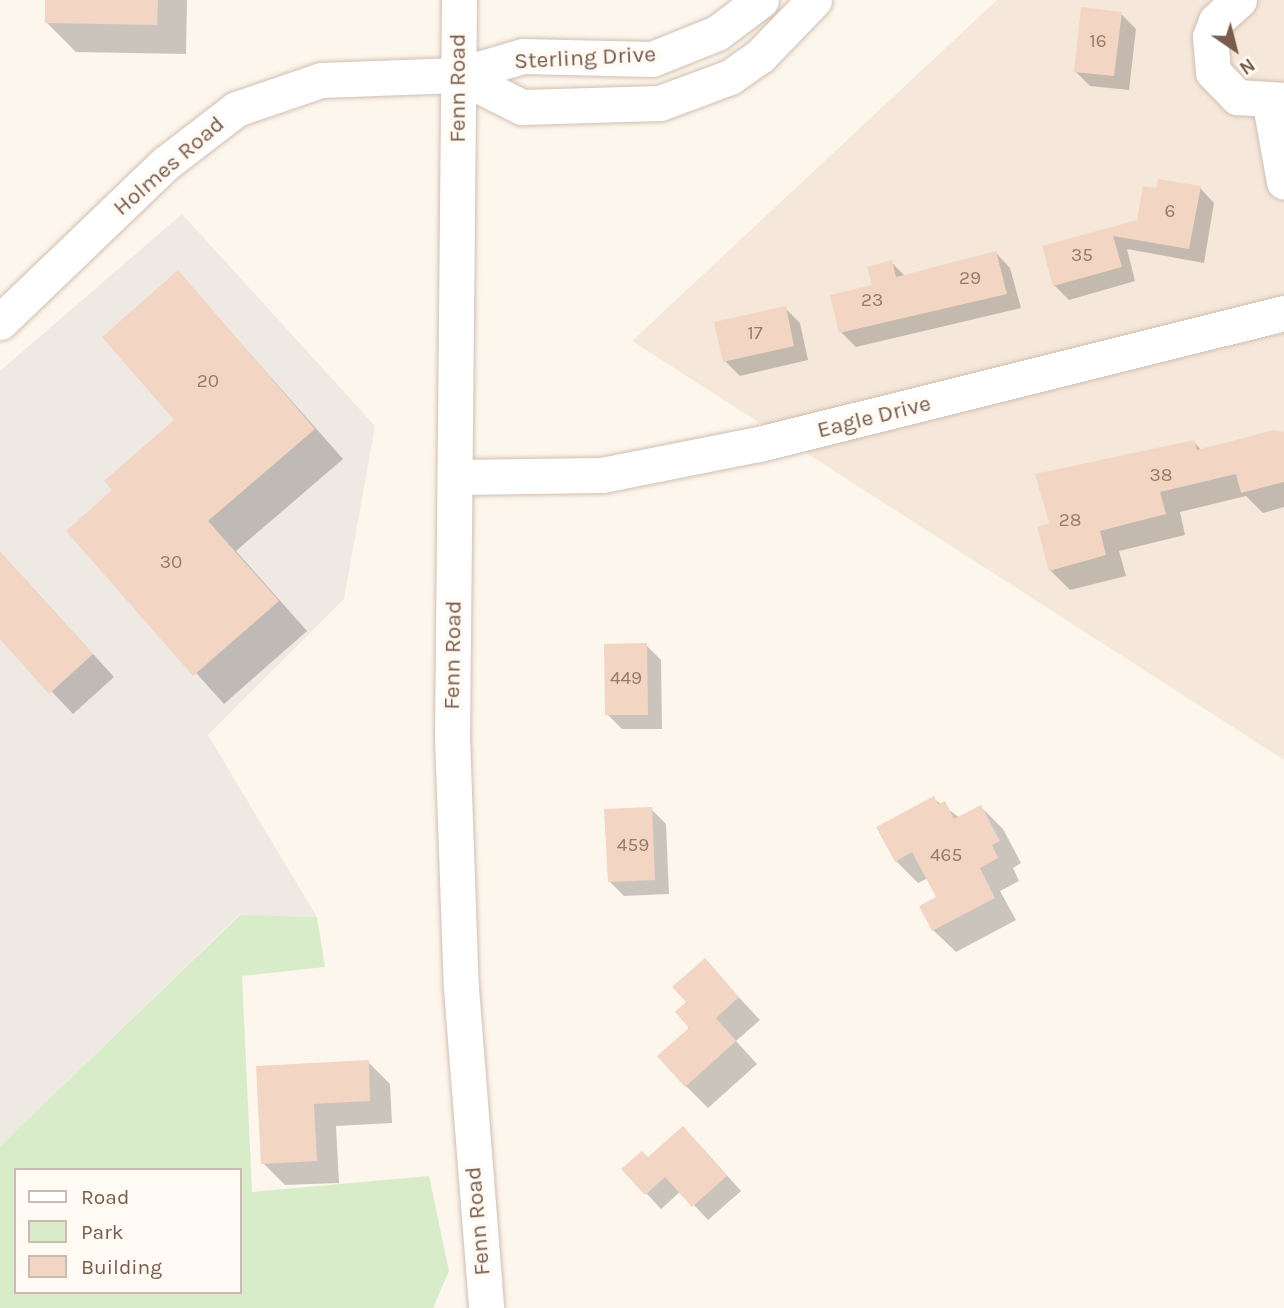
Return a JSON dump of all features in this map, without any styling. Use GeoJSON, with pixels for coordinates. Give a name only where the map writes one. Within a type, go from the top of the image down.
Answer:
{"type":"FeatureCollection","features":[{"type":"Feature","properties":{"kind":"street","name":"Fenn Road"},"geometry":{"type":"LineString","coordinates":[[459,0],[452,736],[458,938],[486,1308]]}},
{"type":"Feature","properties":{"kind":"street","name":"Sterling Drive"},"geometry":{"type":"LineString","coordinates":[[458,75],[523,56],[652,59],[709,38],[761,0]]}},
{"type":"Feature","properties":{"kind":"street","name":"Sterling Drive"},"geometry":{"type":"LineString","coordinates":[[458,75],[522,107],[660,103],[730,77],[760,56],[814,0]]}},
{"type":"Feature","properties":{"kind":"street"},"geometry":{"type":"LineString","coordinates":[[1239,0],[1216,21],[1210,37],[1213,72],[1237,97],[1277,102],[1284,182]]}},
{"type":"Feature","properties":{"kind":"street","name":"Holmes Road"},"geometry":{"type":"LineString","coordinates":[[2,317],[166,163],[236,109],[321,80],[458,75]]}},
{"type":"Feature","properties":{"kind":"street","name":"Eagle Drive"},"geometry":{"type":"LineString","coordinates":[[456,477],[602,475],[760,444],[1284,313]]}},
{"type":"Feature","properties":{"kind":"shaded area"},"geometry":{"type":"Polygon","coordinates":[[[997,0],[1284,0],[1284,760],[632,341],[997,0]]]}},
{"type":"Feature","properties":{"kind":"shaded area"},"geometry":{"type":"Polygon","coordinates":[[[182,214],[375,426],[344,599],[208,735],[317,917],[239,915],[0,1146],[0,371],[182,214]]]}},
{"type":"Feature","properties":{"kind":"green space"},"geometry":{"type":"Polygon","coordinates":[[[240,915],[317,917],[325,967],[242,976],[252,1192],[429,1176],[449,1271],[433,1308],[0,1308],[0,1146],[240,915]]]}},
{"type":"Feature","properties":{"kind":"building"},"geometry":{"type":"Polygon","coordinates":[[[45,0],[158,0],[157,25],[45,23],[45,0]]]}},
{"type":"Feature","properties":{"kind":"building"},"geometry":{"type":"Polygon","coordinates":[[[1081,7],[1122,12],[1114,76],[1074,72],[1081,7]]]}},
{"type":"Feature","properties":{"kind":"building"},"geometry":{"type":"Polygon","coordinates":[[[1158,179],[1201,186],[1189,249],[1113,236],[1122,267],[1053,286],[1042,246],[1137,220],[1143,186],[1156,188],[1158,179]]]}},
{"type":"Feature","properties":{"kind":"building"},"geometry":{"type":"Polygon","coordinates":[[[996,251],[1007,294],[839,333],[830,295],[872,285],[867,267],[892,260],[896,277],[996,251]]]}},
{"type":"Feature","properties":{"kind":"building"},"geometry":{"type":"Polygon","coordinates":[[[178,270],[315,429],[208,521],[279,601],[193,676],[66,531],[112,490],[104,481],[174,420],[102,337],[178,270]]]}},
{"type":"Feature","properties":{"kind":"building"},"geometry":{"type":"Polygon","coordinates":[[[786,306],[794,346],[723,362],[714,322],[786,306]]]}},
{"type":"Feature","properties":{"kind":"building"},"geometry":{"type":"Polygon","coordinates":[[[1274,430],[1284,432],[1284,482],[1241,493],[1236,474],[1160,492],[1166,514],[1100,531],[1106,555],[1049,571],[1037,527],[1049,523],[1035,474],[1194,440],[1197,450],[1274,430]]]}},
{"type":"Feature","properties":{"kind":"building"},"geometry":{"type":"Polygon","coordinates":[[[0,552],[93,654],[49,694],[0,639],[0,552]]]}},
{"type":"Feature","properties":{"kind":"building"},"geometry":{"type":"Polygon","coordinates":[[[647,643],[648,715],[605,715],[604,644],[647,643]]]}},
{"type":"Feature","properties":{"kind":"building"},"geometry":{"type":"Polygon","coordinates":[[[934,796],[938,804],[945,801],[954,819],[981,805],[1000,841],[992,845],[998,858],[980,868],[995,898],[932,931],[919,906],[936,897],[912,852],[895,862],[876,827],[934,796]]]}},
{"type":"Feature","properties":{"kind":"building"},"geometry":{"type":"Polygon","coordinates":[[[652,807],[655,880],[608,882],[604,809],[652,807]]]}},
{"type":"Feature","properties":{"kind":"building"},"geometry":{"type":"Polygon","coordinates":[[[705,958],[739,997],[716,1018],[736,1041],[685,1087],[657,1056],[689,1028],[675,1012],[686,1002],[672,987],[705,958]]]}},
{"type":"Feature","properties":{"kind":"building"},"geometry":{"type":"Polygon","coordinates":[[[369,1060],[370,1101],[314,1104],[317,1161],[261,1164],[256,1066],[369,1060]]]}},
{"type":"Feature","properties":{"kind":"building"},"geometry":{"type":"Polygon","coordinates":[[[683,1126],[727,1176],[692,1207],[665,1177],[645,1195],[621,1169],[642,1151],[648,1157],[683,1126]]]}}]}
